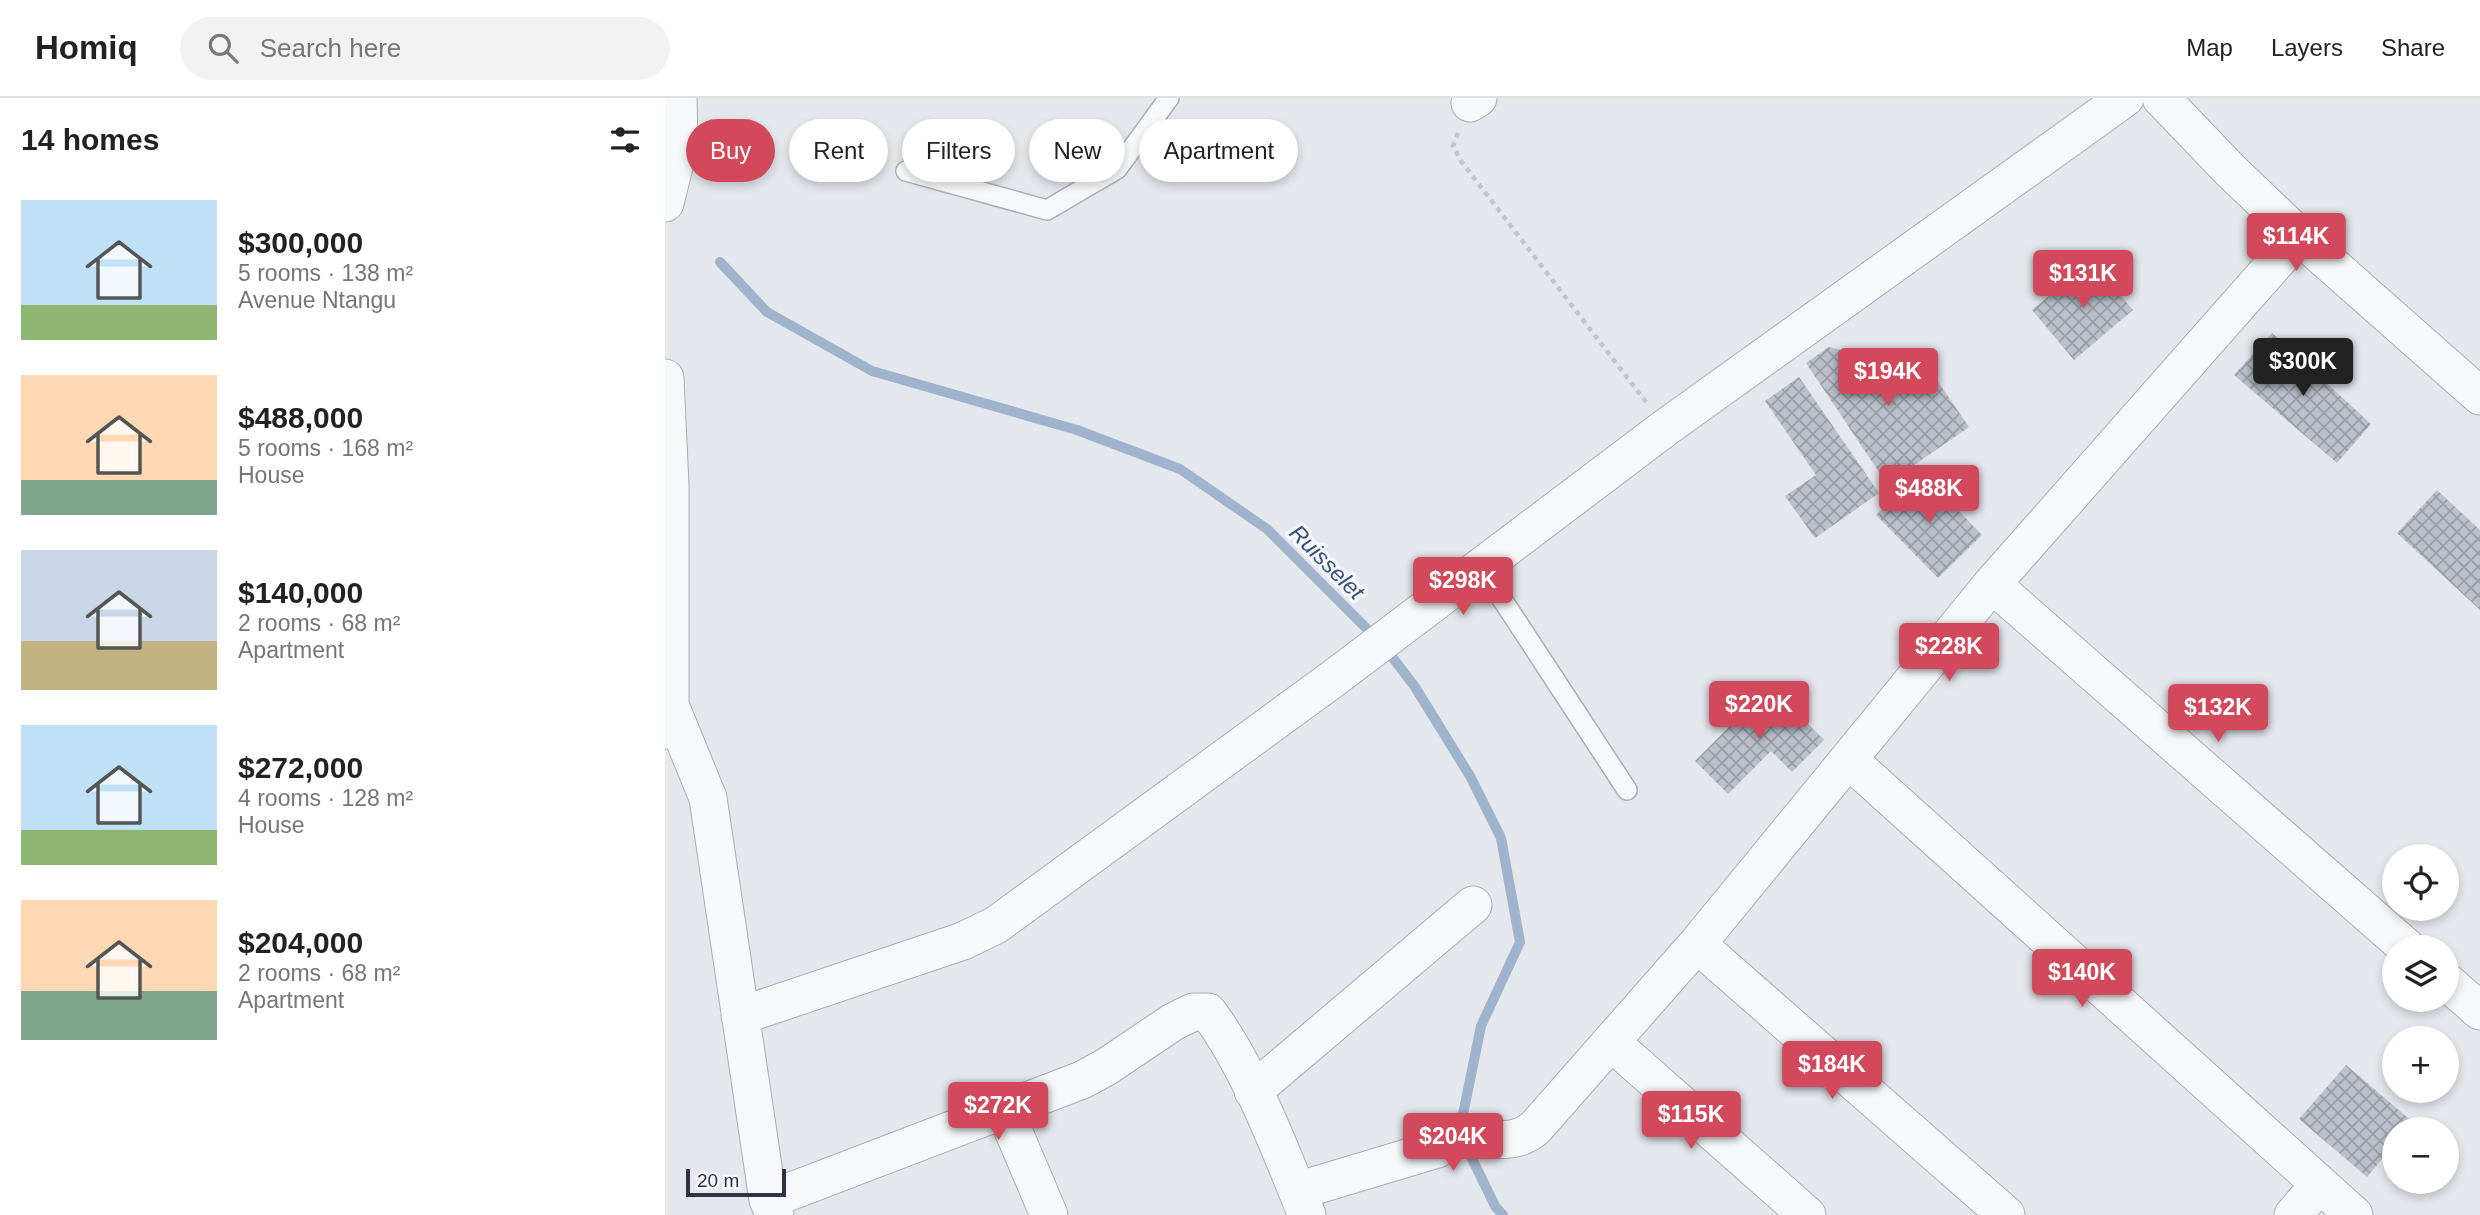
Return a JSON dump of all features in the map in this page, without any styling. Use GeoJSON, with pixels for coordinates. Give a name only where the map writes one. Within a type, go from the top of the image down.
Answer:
{"type":"FeatureCollection","features":[{"type":"Feature","properties":{"kind":"street"},"geometry":{"type":"LineString","coordinates":[[665,203],[679,146],[678,98]]}},
{"type":"Feature","properties":{"kind":"street"},"geometry":{"type":"LineString","coordinates":[[740,1017],[963,942],[996,925],[1334,678],[1665,428],[2125,98]]}},
{"type":"Feature","properties":{"kind":"street"},"geometry":{"type":"LineString","coordinates":[[2161,98],[2230,170],[2299,236],[2480,396]]}},
{"type":"Feature","properties":{"kind":"street"},"geometry":{"type":"LineString","coordinates":[[665,378],[667,717],[708,798],[771,1208],[1004,1109],[1082,1080],[1193,1012],[1208,1012],[1220,1028],[1253,1091],[1302,1203],[1437,1149],[1459,1132],[1512,1141],[1526,1136],[1612,1043],[1696,944],[1992,584],[2299,236]]}},
{"type":"Feature","properties":{"kind":"street"},"geometry":{"type":"LineString","coordinates":[[1992,584],[2392,935]]}},
{"type":"Feature","properties":{"kind":"street"},"geometry":{"type":"LineString","coordinates":[[1849,760],[2354,1215]]}},
{"type":"Feature","properties":{"kind":"street"},"geometry":{"type":"LineString","coordinates":[[1253,1091],[1473,905]]}},
{"type":"Feature","properties":{"kind":"street"},"geometry":{"type":"LineString","coordinates":[[1696,944],[2006,1215]]}},
{"type":"Feature","properties":{"kind":"street"},"geometry":{"type":"LineString","coordinates":[[2459,993],[2480,1011]]}},
{"type":"Feature","properties":{"kind":"street"},"geometry":{"type":"LineString","coordinates":[[1612,1043],[1807,1215]]}},
{"type":"Feature","properties":{"kind":"street"},"geometry":{"type":"LineString","coordinates":[[1004,1109],[1049,1215]]}},
{"type":"Feature","properties":{"kind":"street"},"geometry":{"type":"LineString","coordinates":[[2293,1215],[2319,1185]]}},
{"type":"Feature","properties":{"kind":"lane"},"geometry":{"type":"LineString","coordinates":[[946,182],[1047,210],[1117,169],[1169,98]]}},
{"type":"Feature","properties":{"kind":"lane"},"geometry":{"type":"LineString","coordinates":[[1482,567],[1627,790]]}},
{"type":"Feature","properties":{"kind":"path"},"geometry":{"type":"LineString","coordinates":[[1474,101],[1453,146],[1461,161],[1665,428]]}},
{"type":"Feature","properties":{"kind":"building"},"geometry":{"type":"Polygon","coordinates":[[[2092,261],[2133,310],[2074,360],[2032,310],[2092,261]]]}},
{"type":"Feature","properties":{"kind":"building"},"geometry":{"type":"Polygon","coordinates":[[[2272,333],[2371,424],[2337,463],[2234,375],[2272,333]]]}},
{"type":"Feature","properties":{"kind":"building"},"geometry":{"type":"Polygon","coordinates":[[[1829,347],[1932,373],[1969,427],[1887,484],[1806,363],[1829,347]]]}},
{"type":"Feature","properties":{"kind":"building"},"geometry":{"type":"Polygon","coordinates":[[[1799,377],[1879,493],[1815,538],[1785,496],[1816,475],[1765,401],[1799,377]]]}},
{"type":"Feature","properties":{"kind":"building"},"geometry":{"type":"Polygon","coordinates":[[[1920,471],[1982,535],[1938,578],[1876,515],[1920,471]]]}},
{"type":"Feature","properties":{"kind":"building"},"geometry":{"type":"Polygon","coordinates":[[[2437,490],[2480,530],[2480,610],[2397,533],[2437,490]]]}},
{"type":"Feature","properties":{"kind":"building"},"geometry":{"type":"Polygon","coordinates":[[[1770,686],[1824,740],[1792,772],[1771,751],[1728,794],[1695,761],[1770,686]]]}},
{"type":"Feature","properties":{"kind":"building"},"geometry":{"type":"Polygon","coordinates":[[[2346,1065],[2382,1096],[2382,1103],[2391,1103],[2407,1117],[2382,1117],[2382,1159],[2367,1177],[2299,1119],[2346,1065]]]}},
{"type":"Feature","properties":{"kind":"waterway","name":"Ruisselet"},"geometry":{"type":"LineString","coordinates":[[720,262],[767,312],[872,371],[1077,430],[1180,469],[1267,529],[1376,638]]}},
{"type":"Feature","properties":{"kind":"waterway","name":"Ruisselet"},"geometry":{"type":"LineString","coordinates":[[1386,649],[1415,687],[1470,776],[1501,838],[1520,942],[1481,1026],[1461,1124]]}},
{"type":"Feature","properties":{"kind":"waterway","name":"Ruisselet"},"geometry":{"type":"LineString","coordinates":[[1464,1142],[1495,1206],[1503,1215]]}}]}
